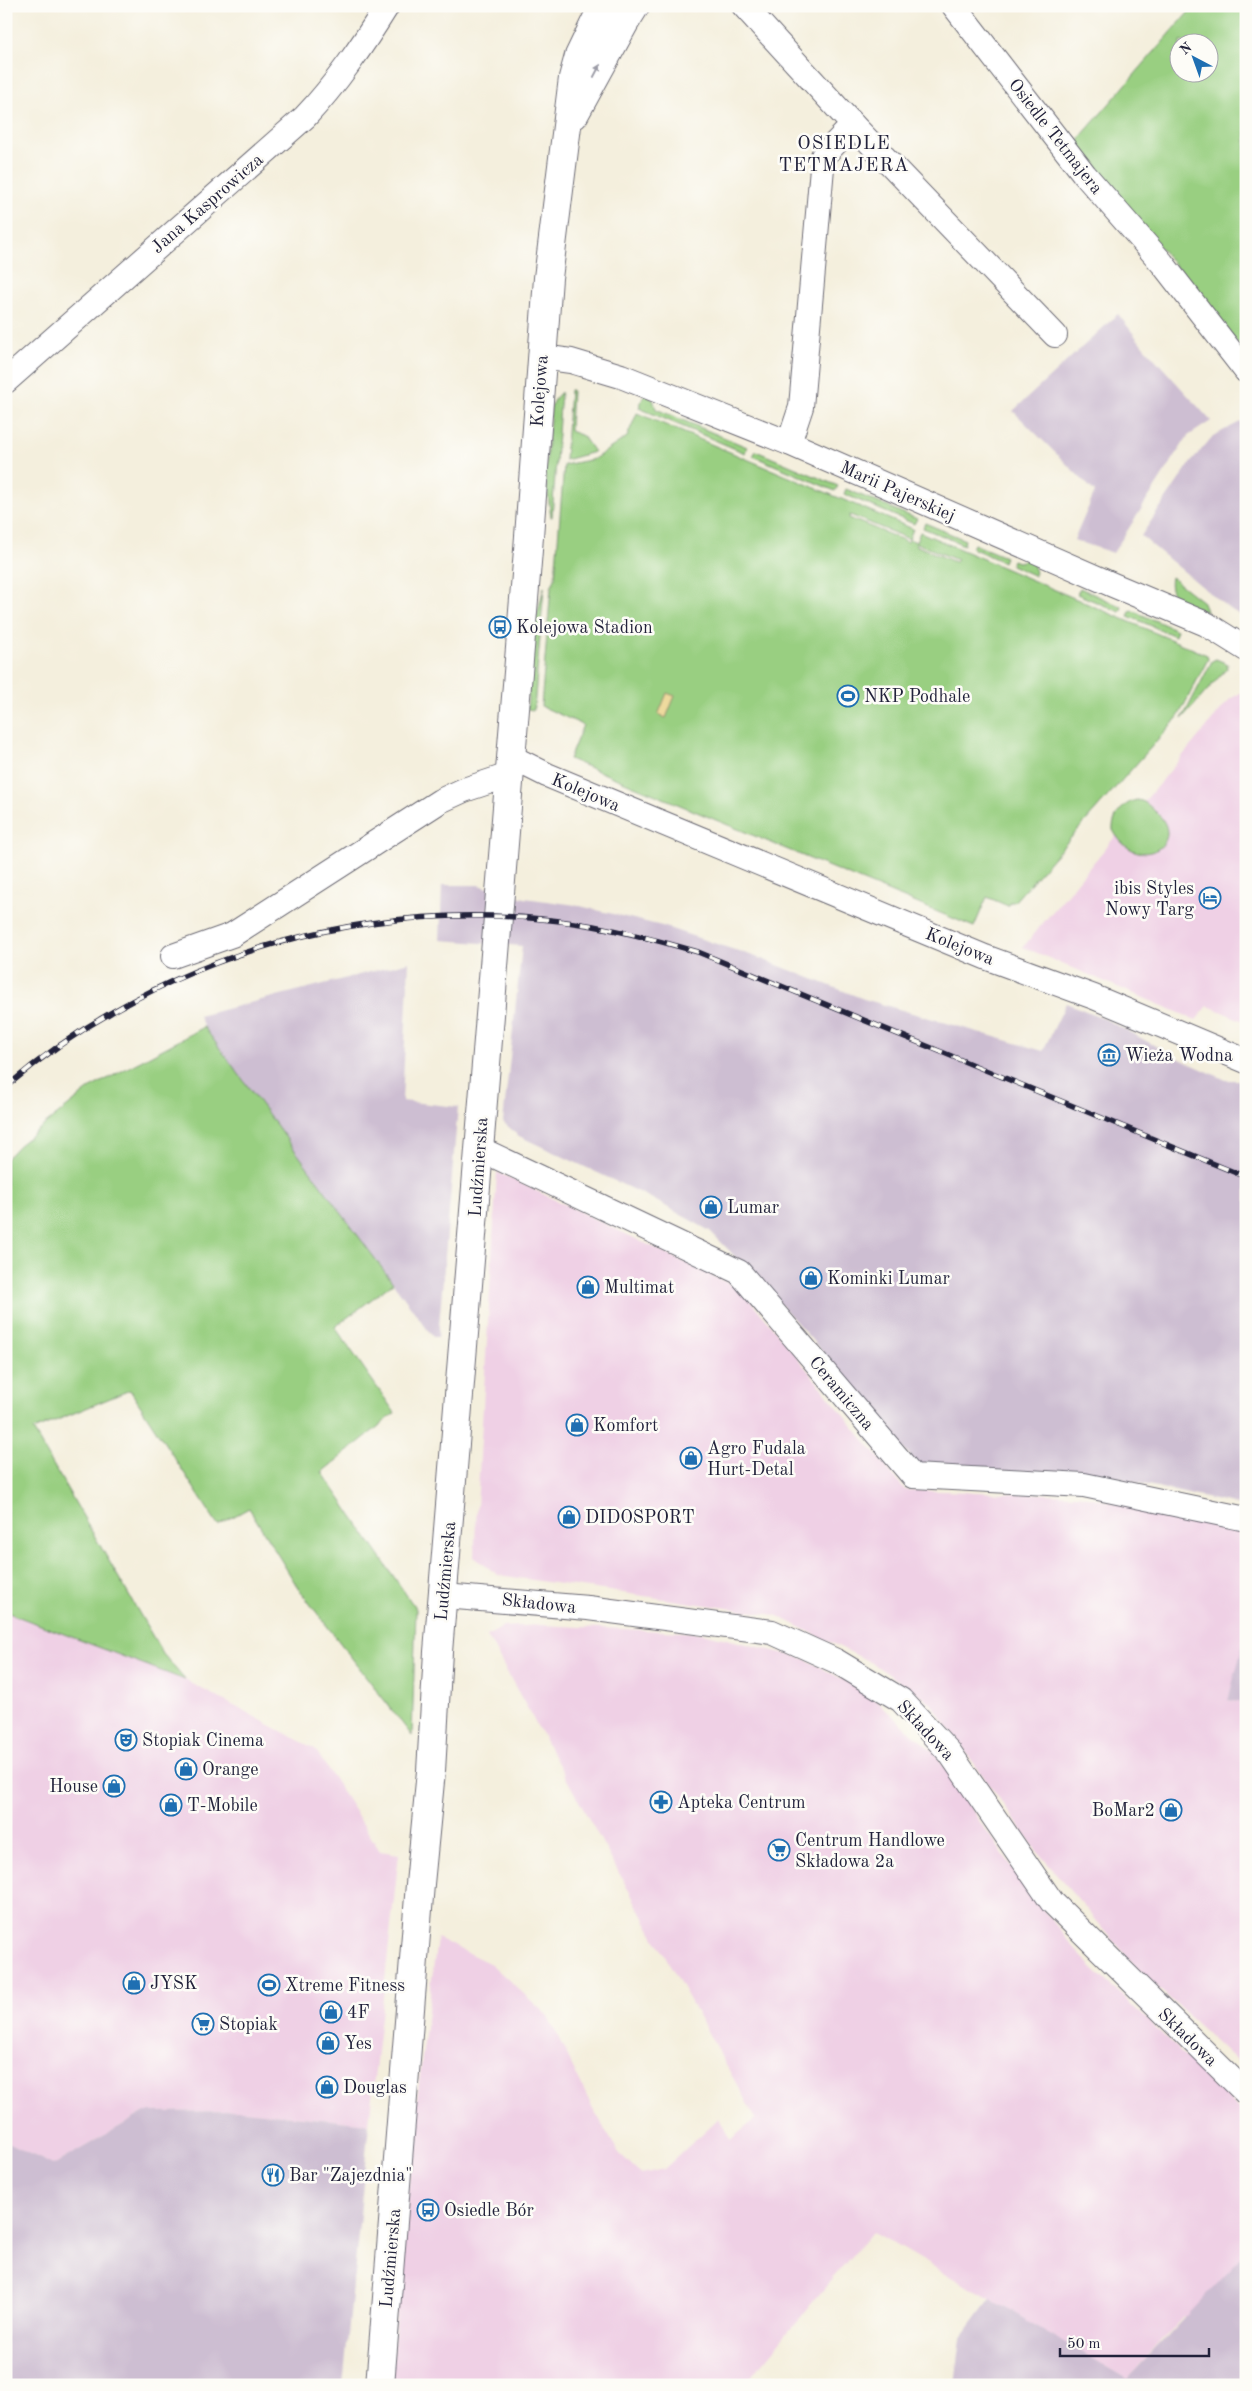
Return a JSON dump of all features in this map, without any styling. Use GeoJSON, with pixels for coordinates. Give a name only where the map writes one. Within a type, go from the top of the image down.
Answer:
{"type":"FeatureCollection","features":[{"type":"Feature","properties":{"kind":"main road","name":"Kolejowa"},"geometry":{"type":"LineString","coordinates":[[510,766],[548,278],[566,130],[575,71],[592,27],[603,6]]}},
{"type":"Feature","properties":{"kind":"main road"},"geometry":{"type":"LineString","coordinates":[[566,130],[620,29],[636,6]]}},
{"type":"Feature","properties":{"kind":"main road","name":"Ludźmierska"},"geometry":{"type":"LineString","coordinates":[[380,2385],[510,766]]}},
{"type":"Feature","properties":{"kind":"street","name":"Jana Kasprowicza"},"geometry":{"type":"LineString","coordinates":[[8,377],[305,117],[330,90],[351,63],[388,6]]}},
{"type":"Feature","properties":{"kind":"street"},"geometry":{"type":"LineString","coordinates":[[744,6],[853,125],[1055,335]]}},
{"type":"Feature","properties":{"kind":"street","name":"Osiedle Tetmajera"},"geometry":{"type":"LineString","coordinates":[[954,6],[1085,175],[1162,263],[1246,371]]}},
{"type":"Feature","properties":{"kind":"street"},"geometry":{"type":"LineString","coordinates":[[789,443],[801,407],[823,156],[853,125]]}},
{"type":"Feature","properties":{"kind":"street","name":"Marii Pajerskiej"},"geometry":{"type":"LineString","coordinates":[[542,357],[571,361],[621,376],[789,443],[1104,582],[1206,624],[1246,649]]}},
{"type":"Feature","properties":{"kind":"street"},"geometry":{"type":"LineString","coordinates":[[173,956],[232,935],[440,801],[510,766]]}},
{"type":"Feature","properties":{"kind":"street","name":"Kolejowa"},"geometry":{"type":"LineString","coordinates":[[510,766],[547,775],[985,957],[1094,997],[1246,1061]]}},
{"type":"Feature","properties":{"kind":"street","name":"Ceramiczna"},"geometry":{"type":"LineString","coordinates":[[480,1148],[739,1272],[913,1476],[1084,1485],[1246,1519]]}},
{"type":"Feature","properties":{"kind":"street","name":"Składowa"},"geometry":{"type":"LineString","coordinates":[[444,1596],[588,1608],[772,1632],[836,1661],[901,1700],[950,1753],[1052,1902],[1246,2093]]}},
{"type":"Feature","properties":{"kind":"shaded area"},"geometry":{"type":"Polygon","coordinates":[[[1118,314],[1143,346],[1211,421],[1188,436],[1113,553],[1074,540],[1095,492],[1013,411],[1118,314]]]}},
{"type":"Feature","properties":{"kind":"shaded area"},"geometry":{"type":"Polygon","coordinates":[[[1246,419],[1246,618],[1228,608],[1141,536],[1191,462],[1213,436],[1246,419]]]}},
{"type":"Feature","properties":{"kind":"shaded area"},"geometry":{"type":"Polygon","coordinates":[[[1242,692],[1246,706],[1246,1022],[1208,1006],[1196,1020],[1023,947],[1230,699],[1242,692]]]}},
{"type":"Feature","properties":{"kind":"shaded area"},"geometry":{"type":"Polygon","coordinates":[[[442,885],[478,885],[525,898],[576,905],[662,926],[759,958],[864,999],[1043,1051],[1066,1003],[1101,1017],[1182,1060],[1226,1080],[1246,1080],[1246,1507],[1090,1472],[987,1471],[917,1465],[855,1389],[768,1290],[710,1231],[649,1197],[519,1136],[503,1122],[522,946],[440,940],[442,885]]]}},
{"type":"Feature","properties":{"kind":"shaded area"},"geometry":{"type":"Polygon","coordinates":[[[409,962],[402,1101],[458,1107],[438,1337],[433,1337],[204,1027],[199,1016],[409,962]]]}},
{"type":"Feature","properties":{"kind":"shaded area"},"geometry":{"type":"Polygon","coordinates":[[[497,1172],[742,1290],[905,1490],[1078,1495],[1246,1531],[1246,1641],[1228,1700],[1246,1704],[1246,2070],[1137,1968],[1037,1851],[930,1702],[872,1663],[776,1615],[498,1575],[474,1557],[497,1172]]]}},
{"type":"Feature","properties":{"kind":"shaded area","name":"Stopiak"},"geometry":{"type":"Polygon","coordinates":[[[6,1612],[185,1680],[315,1749],[380,1851],[399,1854],[369,2124],[243,2111],[145,2112],[53,2165],[6,2142],[6,1612]]]}},
{"type":"Feature","properties":{"kind":"shaded area"},"geometry":{"type":"Polygon","coordinates":[[[540,1625],[703,1633],[805,1659],[866,1692],[936,1754],[980,1822],[1041,1907],[1083,1958],[1246,2115],[1246,2372],[1184,2316],[1127,2379],[872,2231],[744,2385],[390,2385],[414,2123],[437,1938],[491,1964],[548,2016],[594,2111],[619,2153],[641,2174],[664,2169],[719,2118],[730,2140],[756,2119],[487,1636],[503,1627],[540,1625]]]}},
{"type":"Feature","properties":{"kind":"shaded area"},"geometry":{"type":"Polygon","coordinates":[[[1244,1641],[1246,1641],[1246,1704],[1228,1700],[1244,1641]]]}},
{"type":"Feature","properties":{"kind":"shaded area"},"geometry":{"type":"Polygon","coordinates":[[[243,2111],[369,2124],[343,2385],[6,2385],[6,2142],[53,2165],[145,2112],[243,2111]]]}},
{"type":"Feature","properties":{"kind":"shaded area"},"geometry":{"type":"Polygon","coordinates":[[[1246,2252],[1246,2385],[955,2385],[961,2338],[990,2299],[1127,2379],[1246,2252]]]}},
{"type":"Feature","properties":{"kind":"green space"},"geometry":{"type":"Polygon","coordinates":[[[1194,6],[1246,6],[1246,354],[1077,144],[1083,134],[1170,34],[1170,82],[1220,82],[1220,32],[1171,32],[1194,6]]]}},
{"type":"Feature","properties":{"kind":"green space"},"geometry":{"type":"Polygon","coordinates":[[[570,390],[572,390],[570,431],[583,436],[594,452],[565,460],[570,390]]]}},
{"type":"Feature","properties":{"kind":"green space"},"geometry":{"type":"Polygon","coordinates":[[[561,392],[551,517],[545,475],[551,408],[553,401],[561,392]]]}},
{"type":"Feature","properties":{"kind":"green space"},"geometry":{"type":"Polygon","coordinates":[[[644,395],[653,399],[656,409],[747,447],[745,453],[639,408],[644,395]]]}},
{"type":"Feature","properties":{"kind":"green space"},"geometry":{"type":"Polygon","coordinates":[[[637,413],[913,529],[909,539],[916,542],[920,532],[1207,655],[1208,659],[1178,717],[1014,902],[1010,902],[1008,906],[987,897],[974,927],[569,759],[583,725],[541,706],[551,588],[555,578],[564,465],[594,459],[627,437],[637,413]],[[850,515],[849,518],[908,542],[909,539],[850,515]],[[916,543],[915,545],[955,562],[957,560],[916,543]]]}},
{"type":"Feature","properties":{"kind":"green space"},"geometry":{"type":"Polygon","coordinates":[[[756,451],[838,486],[835,491],[753,456],[756,451]]]}},
{"type":"Feature","properties":{"kind":"green space"},"geometry":{"type":"Polygon","coordinates":[[[846,489],[917,519],[914,524],[844,494],[846,489]]]}},
{"type":"Feature","properties":{"kind":"green space"},"geometry":{"type":"Polygon","coordinates":[[[925,523],[965,540],[964,545],[923,528],[925,523]]]}},
{"type":"Feature","properties":{"kind":"green space"},"geometry":{"type":"Polygon","coordinates":[[[974,544],[1005,557],[1003,562],[972,548],[974,544]]]}},
{"type":"Feature","properties":{"kind":"green space"},"geometry":{"type":"Polygon","coordinates":[[[1030,559],[1034,565],[1035,576],[1011,565],[1013,560],[1018,562],[1030,559]]]}},
{"type":"Feature","properties":{"kind":"green space"},"geometry":{"type":"Polygon","coordinates":[[[1171,577],[1203,602],[1206,612],[1186,604],[1175,597],[1170,585],[1171,577]]]}},
{"type":"Feature","properties":{"kind":"green space"},"geometry":{"type":"Polygon","coordinates":[[[544,587],[534,710],[527,709],[534,627],[544,587]]]}},
{"type":"Feature","properties":{"kind":"green space"},"geometry":{"type":"Polygon","coordinates":[[[1080,588],[1122,607],[1120,612],[1077,594],[1080,588]]]}},
{"type":"Feature","properties":{"kind":"green space"},"geometry":{"type":"Polygon","coordinates":[[[1131,610],[1177,630],[1175,636],[1128,616],[1131,610]]]}},
{"type":"Feature","properties":{"kind":"green space"},"geometry":{"type":"Polygon","coordinates":[[[1216,659],[1228,664],[1227,668],[1182,719],[1212,661],[1216,659]]]}},
{"type":"Feature","properties":{"kind":"green space"},"geometry":{"type":"Polygon","coordinates":[[[1137,800],[1145,803],[1156,812],[1165,824],[1167,834],[1164,843],[1156,850],[1146,853],[1135,851],[1123,844],[1113,830],[1114,820],[1123,807],[1137,800]]]}},
{"type":"Feature","properties":{"kind":"green space"},"geometry":{"type":"Polygon","coordinates":[[[204,1027],[393,1283],[335,1327],[395,1413],[322,1472],[416,1609],[412,1736],[300,1591],[249,1508],[218,1525],[130,1390],[33,1430],[163,1654],[185,1680],[6,1612],[6,1159],[18,1146],[92,1087],[204,1027]]]}},
{"type":"Feature","properties":{"kind":"sand"},"geometry":{"type":"Polygon","coordinates":[[[667,693],[675,696],[666,718],[658,715],[667,693]]]}},
{"type":"Feature","properties":{"kind":"railway"},"geometry":{"type":"LineString","coordinates":[[6,1087],[68,1040],[134,1000],[203,968],[276,943],[351,926],[427,917],[504,917],[596,926],[698,952],[1246,1177]]}},
{"type":"Feature","properties":{"kind":"place","name":"Kolejowa Stadion"},"geometry":{"type":"Point","coordinates":[500,627]}},
{"type":"Feature","properties":{"kind":"place","name":"NKP Podhale"},"geometry":{"type":"Point","coordinates":[848,696]}},
{"type":"Feature","properties":{"kind":"place","name":"ibis Styles Nowy Targ"},"geometry":{"type":"Point","coordinates":[1210,898]}},
{"type":"Feature","properties":{"kind":"place","name":"Wieża Wodna"},"geometry":{"type":"Point","coordinates":[1109,1055]}},
{"type":"Feature","properties":{"kind":"place","name":"Lumar"},"geometry":{"type":"Point","coordinates":[711,1207]}},
{"type":"Feature","properties":{"kind":"place","name":"Kominki Lumar"},"geometry":{"type":"Point","coordinates":[811,1278]}},
{"type":"Feature","properties":{"kind":"place","name":"Multimat"},"geometry":{"type":"Point","coordinates":[588,1287]}},
{"type":"Feature","properties":{"kind":"place","name":"Komfort"},"geometry":{"type":"Point","coordinates":[577,1425]}},
{"type":"Feature","properties":{"kind":"place","name":"Agro Fudala Hurt-Detal"},"geometry":{"type":"Point","coordinates":[691,1458]}},
{"type":"Feature","properties":{"kind":"place","name":"DIDOSPORT"},"geometry":{"type":"Point","coordinates":[569,1517]}},
{"type":"Feature","properties":{"kind":"place","name":"Stopiak Cinema"},"geometry":{"type":"Point","coordinates":[126,1740]}},
{"type":"Feature","properties":{"kind":"place","name":"Orange"},"geometry":{"type":"Point","coordinates":[186,1769]}},
{"type":"Feature","properties":{"kind":"place","name":"House"},"geometry":{"type":"Point","coordinates":[114,1786]}},
{"type":"Feature","properties":{"kind":"place","name":"Apteka Centrum"},"geometry":{"type":"Point","coordinates":[661,1802]}},
{"type":"Feature","properties":{"kind":"place","name":"T-Mobile"},"geometry":{"type":"Point","coordinates":[171,1805]}},
{"type":"Feature","properties":{"kind":"place","name":"BoMar2"},"geometry":{"type":"Point","coordinates":[1171,1810]}},
{"type":"Feature","properties":{"kind":"place","name":"Centrum Handlowe Składowa 2a"},"geometry":{"type":"Point","coordinates":[779,1850]}},
{"type":"Feature","properties":{"kind":"place","name":"JYSK"},"geometry":{"type":"Point","coordinates":[134,1983]}},
{"type":"Feature","properties":{"kind":"place","name":"Xtreme Fitness"},"geometry":{"type":"Point","coordinates":[269,1985]}},
{"type":"Feature","properties":{"kind":"place","name":"4F"},"geometry":{"type":"Point","coordinates":[331,2012]}},
{"type":"Feature","properties":{"kind":"place","name":"Stopiak"},"geometry":{"type":"Point","coordinates":[203,2024]}},
{"type":"Feature","properties":{"kind":"place","name":"Yes"},"geometry":{"type":"Point","coordinates":[328,2043]}},
{"type":"Feature","properties":{"kind":"place","name":"Douglas"},"geometry":{"type":"Point","coordinates":[327,2087]}},
{"type":"Feature","properties":{"kind":"place","name":"Bar \"Zajezdnia\""},"geometry":{"type":"Point","coordinates":[273,2175]}},
{"type":"Feature","properties":{"kind":"place","name":"Osiedle Bór"},"geometry":{"type":"Point","coordinates":[428,2210]}},
{"type":"Feature","properties":{"kind":"district","name":"OSIEDLE TETMAJERA"},"geometry":{"type":"Point","coordinates":[844,153]}}]}
